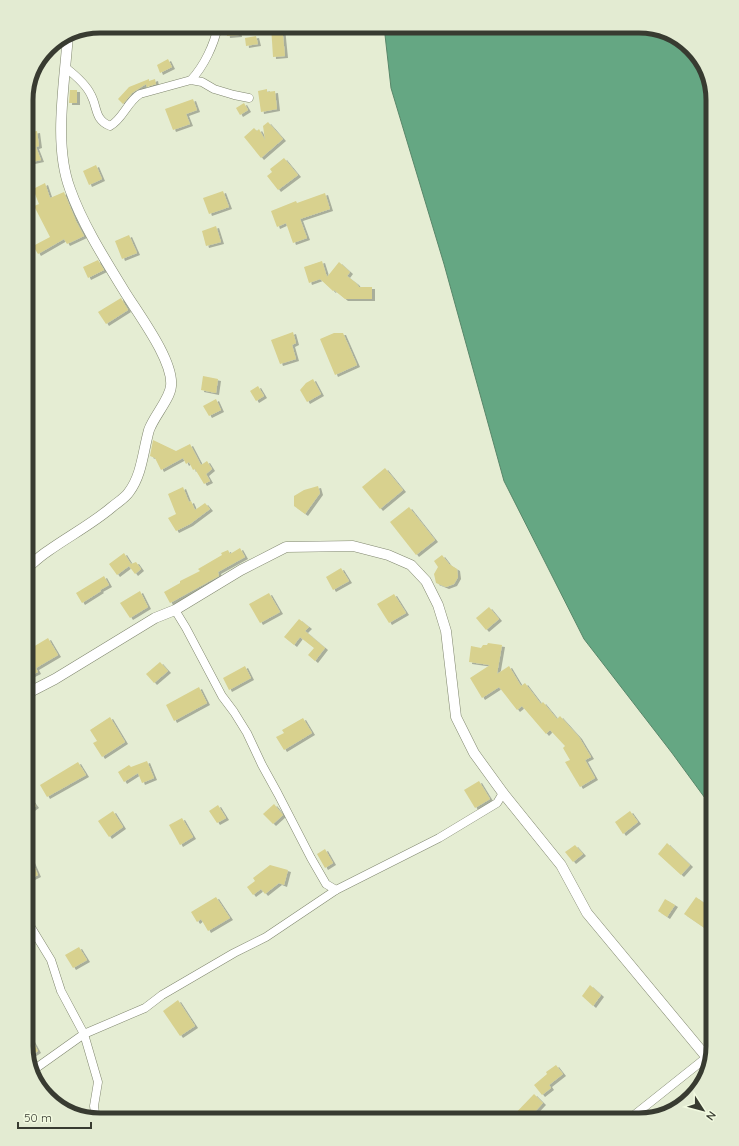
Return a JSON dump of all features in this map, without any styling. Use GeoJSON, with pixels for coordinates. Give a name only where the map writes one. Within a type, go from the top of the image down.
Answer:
{"type":"FeatureCollection","features":[{"type":"Feature","properties":{"kind":"street"},"geometry":{"type":"LineString","coordinates":[[191,80],[198,73],[215,33]]}},
{"type":"Feature","properties":{"kind":"street"},"geometry":{"type":"LineString","coordinates":[[33,563],[47,552],[101,516],[128,493],[135,482],[140,468],[144,445],[151,424],[171,387],[170,373],[163,355],[144,320],[123,290],[91,233],[70,190],[64,171],[61,126],[68,42]]}},
{"type":"Feature","properties":{"kind":"street"},"geometry":{"type":"LineString","coordinates":[[66,68],[86,87],[92,96],[102,123],[110,126],[116,122],[133,98],[140,94],[191,80],[202,82],[234,95],[249,98]]}},
{"type":"Feature","properties":{"kind":"street"},"geometry":{"type":"LineString","coordinates":[[33,690],[55,679],[155,618],[175,610],[241,570],[286,547],[353,546],[388,555],[410,565],[426,581],[438,604],[446,631],[456,717],[474,753],[503,793],[561,865],[587,913],[705,1054]]}},
{"type":"Feature","properties":{"kind":"street"},"geometry":{"type":"LineString","coordinates":[[175,610],[222,696],[247,733],[314,865],[326,884],[336,890]]}},
{"type":"Feature","properties":{"kind":"street"},"geometry":{"type":"LineString","coordinates":[[37,1068],[84,1034],[145,1008],[162,995],[234,953],[266,937],[336,890],[439,838],[497,803],[503,793]]}},
{"type":"Feature","properties":{"kind":"street"},"geometry":{"type":"LineString","coordinates":[[33,929],[51,960],[61,991],[84,1034],[98,1082],[94,1106],[95,1113]]}},
{"type":"Feature","properties":{"kind":"street"},"geometry":{"type":"LineString","coordinates":[[637,1113],[704,1061]]}},
{"type":"Feature","properties":{"kind":"shaded area"},"geometry":{"type":"Polygon","coordinates":[[[385,33],[652,34],[676,44],[695,63],[699,71],[704,83],[706,100],[706,799],[584,639],[504,481],[444,264],[391,88],[385,33]]]}},
{"type":"Feature","properties":{"kind":"building"},"geometry":{"type":"Polygon","coordinates":[[[227,33],[239,33],[239,35],[227,36],[227,33]]]}},
{"type":"Feature","properties":{"kind":"building"},"geometry":{"type":"Polygon","coordinates":[[[271,33],[283,33],[285,56],[273,57],[271,33]]]}},
{"type":"Feature","properties":{"kind":"building"},"geometry":{"type":"Polygon","coordinates":[[[256,36],[258,44],[246,46],[245,38],[256,36]]]}},
{"type":"Feature","properties":{"kind":"building"},"geometry":{"type":"Polygon","coordinates":[[[168,59],[172,67],[160,73],[157,65],[168,59]]]}},
{"type":"Feature","properties":{"kind":"building"},"geometry":{"type":"Polygon","coordinates":[[[149,79],[149,81],[155,79],[156,84],[147,87],[146,84],[132,93],[123,104],[118,99],[129,87],[149,79]]]}},
{"type":"Feature","properties":{"kind":"building"},"geometry":{"type":"Polygon","coordinates":[[[267,89],[267,92],[275,91],[277,109],[261,112],[258,91],[267,89]]]}},
{"type":"Feature","properties":{"kind":"building"},"geometry":{"type":"Polygon","coordinates":[[[70,90],[77,90],[77,103],[69,103],[70,90]]]}},
{"type":"Feature","properties":{"kind":"building"},"geometry":{"type":"Polygon","coordinates":[[[193,99],[197,110],[186,114],[190,124],[173,130],[165,109],[193,99]]]}},
{"type":"Feature","properties":{"kind":"building"},"geometry":{"type":"Polygon","coordinates":[[[244,103],[248,110],[240,115],[236,108],[244,103]]]}},
{"type":"Feature","properties":{"kind":"building"},"geometry":{"type":"Polygon","coordinates":[[[268,122],[283,139],[261,158],[244,137],[254,128],[257,131],[259,129],[265,140],[263,126],[268,122]]]}},
{"type":"Feature","properties":{"kind":"building"},"geometry":{"type":"Polygon","coordinates":[[[37,131],[39,146],[36,147],[41,160],[33,162],[33,132],[37,131]]]}},
{"type":"Feature","properties":{"kind":"building"},"geometry":{"type":"Polygon","coordinates":[[[284,158],[298,175],[278,190],[267,176],[272,172],[270,169],[284,158]]]}},
{"type":"Feature","properties":{"kind":"building"},"geometry":{"type":"Polygon","coordinates":[[[96,165],[102,179],[89,185],[83,171],[96,165]]]}},
{"type":"Feature","properties":{"kind":"building"},"geometry":{"type":"Polygon","coordinates":[[[45,183],[50,198],[64,192],[84,236],[67,244],[64,239],[38,254],[33,246],[50,237],[34,206],[39,204],[33,189],[45,183]]]}},
{"type":"Feature","properties":{"kind":"building"},"geometry":{"type":"Polygon","coordinates":[[[223,191],[229,207],[209,214],[203,198],[223,191]]]}},
{"type":"Feature","properties":{"kind":"building"},"geometry":{"type":"Polygon","coordinates":[[[325,193],[330,209],[300,219],[307,238],[293,243],[286,223],[277,227],[271,211],[296,201],[297,203],[325,193]]]}},
{"type":"Feature","properties":{"kind":"building"},"geometry":{"type":"Polygon","coordinates":[[[216,226],[221,242],[206,246],[202,231],[216,226]]]}},
{"type":"Feature","properties":{"kind":"building"},"geometry":{"type":"Polygon","coordinates":[[[129,235],[137,253],[122,259],[115,241],[129,235]]]}},
{"type":"Feature","properties":{"kind":"building"},"geometry":{"type":"Polygon","coordinates":[[[98,260],[104,270],[88,278],[83,267],[98,260]]]}},
{"type":"Feature","properties":{"kind":"building"},"geometry":{"type":"Polygon","coordinates":[[[322,261],[327,277],[339,262],[350,272],[347,276],[359,287],[372,287],[372,299],[345,299],[334,290],[333,291],[320,279],[309,283],[304,267],[322,261]]]}},
{"type":"Feature","properties":{"kind":"building"},"geometry":{"type":"Polygon","coordinates":[[[121,298],[128,310],[106,324],[98,312],[121,298]]]}},
{"type":"Feature","properties":{"kind":"building"},"geometry":{"type":"Polygon","coordinates":[[[293,332],[296,343],[292,345],[296,359],[280,364],[271,340],[293,332]]]}},
{"type":"Feature","properties":{"kind":"building"},"geometry":{"type":"Polygon","coordinates":[[[334,333],[343,333],[357,365],[335,375],[320,339],[334,333]]]}},
{"type":"Feature","properties":{"kind":"building"},"geometry":{"type":"Polygon","coordinates":[[[203,376],[218,379],[216,393],[201,390],[203,376]]]}},
{"type":"Feature","properties":{"kind":"building"},"geometry":{"type":"Polygon","coordinates":[[[313,379],[321,394],[307,402],[300,390],[306,383],[313,379]]]}},
{"type":"Feature","properties":{"kind":"building"},"geometry":{"type":"Polygon","coordinates":[[[258,386],[264,396],[256,401],[250,391],[258,386]]]}},
{"type":"Feature","properties":{"kind":"building"},"geometry":{"type":"Polygon","coordinates":[[[216,399],[221,410],[209,416],[203,406],[216,399]]]}},
{"type":"Feature","properties":{"kind":"building"},"geometry":{"type":"Polygon","coordinates":[[[153,440],[176,451],[190,444],[201,465],[207,461],[212,469],[206,474],[210,481],[204,484],[195,469],[193,470],[189,462],[186,464],[183,458],[161,470],[155,458],[150,456],[153,440]]]}},
{"type":"Feature","properties":{"kind":"building"},"geometry":{"type":"Polygon","coordinates":[[[385,468],[403,490],[380,509],[362,487],[385,468]]]}},
{"type":"Feature","properties":{"kind":"building"},"geometry":{"type":"Polygon","coordinates":[[[318,486],[320,493],[305,514],[294,506],[294,496],[304,490],[318,486]]]}},
{"type":"Feature","properties":{"kind":"building"},"geometry":{"type":"Polygon","coordinates":[[[183,487],[189,502],[191,501],[195,510],[205,503],[210,509],[190,524],[176,531],[168,518],[176,514],[168,494],[183,487]]]}},
{"type":"Feature","properties":{"kind":"building"},"geometry":{"type":"Polygon","coordinates":[[[409,507],[435,540],[416,555],[390,522],[409,507]]]}},
{"type":"Feature","properties":{"kind":"building"},"geometry":{"type":"Polygon","coordinates":[[[240,548],[245,557],[218,572],[219,576],[170,603],[164,592],[180,583],[180,581],[200,571],[198,569],[222,555],[221,553],[228,550],[230,554],[240,548]]]}},
{"type":"Feature","properties":{"kind":"building"},"geometry":{"type":"Polygon","coordinates":[[[124,553],[131,564],[136,562],[141,569],[135,574],[129,566],[117,575],[109,564],[124,553]]]}},
{"type":"Feature","properties":{"kind":"building"},"geometry":{"type":"Polygon","coordinates":[[[442,555],[449,564],[457,569],[458,577],[454,584],[446,587],[436,583],[434,574],[438,567],[434,561],[442,555]]]}},
{"type":"Feature","properties":{"kind":"building"},"geometry":{"type":"Polygon","coordinates":[[[341,568],[349,581],[333,590],[326,577],[341,568]]]}},
{"type":"Feature","properties":{"kind":"building"},"geometry":{"type":"Polygon","coordinates":[[[104,576],[109,585],[82,603],[76,593],[104,576]]]}},
{"type":"Feature","properties":{"kind":"building"},"geometry":{"type":"Polygon","coordinates":[[[140,591],[148,607],[130,618],[120,603],[140,591]]]}},
{"type":"Feature","properties":{"kind":"building"},"geometry":{"type":"Polygon","coordinates":[[[269,593],[280,612],[260,623],[249,604],[269,593]]]}},
{"type":"Feature","properties":{"kind":"building"},"geometry":{"type":"Polygon","coordinates":[[[394,594],[406,613],[389,623],[377,604],[394,594]]]}},
{"type":"Feature","properties":{"kind":"building"},"geometry":{"type":"Polygon","coordinates":[[[489,607],[499,619],[486,630],[476,618],[489,607]]]}},
{"type":"Feature","properties":{"kind":"building"},"geometry":{"type":"Polygon","coordinates":[[[299,619],[309,627],[305,631],[325,648],[315,661],[308,655],[314,648],[300,637],[294,645],[284,637],[299,619]]]}},
{"type":"Feature","properties":{"kind":"building"},"geometry":{"type":"Polygon","coordinates":[[[48,638],[58,655],[36,668],[38,672],[33,674],[33,659],[33,647],[48,638]]]}},
{"type":"Feature","properties":{"kind":"building"},"geometry":{"type":"Polygon","coordinates":[[[488,643],[502,645],[497,674],[509,666],[521,686],[525,683],[541,704],[543,702],[557,719],[560,716],[579,737],[591,757],[585,760],[595,778],[580,787],[565,762],[570,760],[563,748],[565,746],[550,730],[546,734],[522,706],[517,710],[499,687],[482,698],[470,678],[490,665],[469,662],[471,646],[481,648],[483,645],[487,645],[488,643]]]}},
{"type":"Feature","properties":{"kind":"building"},"geometry":{"type":"Polygon","coordinates":[[[160,662],[168,671],[154,683],[146,674],[160,662]]]}},
{"type":"Feature","properties":{"kind":"building"},"geometry":{"type":"Polygon","coordinates":[[[245,666],[251,678],[229,690],[223,678],[245,666]]]}},
{"type":"Feature","properties":{"kind":"building"},"geometry":{"type":"Polygon","coordinates":[[[199,687],[207,703],[174,721],[166,705],[199,687]]]}},
{"type":"Feature","properties":{"kind":"building"},"geometry":{"type":"Polygon","coordinates":[[[110,717],[125,742],[102,757],[93,743],[97,741],[90,730],[110,717]]]}},
{"type":"Feature","properties":{"kind":"building"},"geometry":{"type":"Polygon","coordinates":[[[303,718],[312,733],[284,750],[276,737],[284,733],[282,730],[303,718]]]}},
{"type":"Feature","properties":{"kind":"building"},"geometry":{"type":"Polygon","coordinates":[[[147,761],[154,778],[142,783],[138,773],[124,782],[118,772],[129,765],[131,767],[147,761]]]}},
{"type":"Feature","properties":{"kind":"building"},"geometry":{"type":"Polygon","coordinates":[[[78,762],[86,775],[47,797],[40,785],[78,762]]]}},
{"type":"Feature","properties":{"kind":"building"},"geometry":{"type":"Polygon","coordinates":[[[479,781],[490,799],[475,808],[464,790],[479,781]]]}},
{"type":"Feature","properties":{"kind":"building"},"geometry":{"type":"Polygon","coordinates":[[[274,804],[283,815],[273,824],[263,814],[274,804]]]}},
{"type":"Feature","properties":{"kind":"building"},"geometry":{"type":"Polygon","coordinates":[[[218,805],[226,818],[217,823],[209,811],[218,805]]]}},
{"type":"Feature","properties":{"kind":"building"},"geometry":{"type":"Polygon","coordinates":[[[113,811],[123,827],[109,837],[98,821],[113,811]]]}},
{"type":"Feature","properties":{"kind":"building"},"geometry":{"type":"Polygon","coordinates":[[[630,811],[638,822],[623,834],[615,822],[630,811]]]}},
{"type":"Feature","properties":{"kind":"building"},"geometry":{"type":"Polygon","coordinates":[[[182,818],[193,837],[180,845],[169,825],[182,818]]]}},
{"type":"Feature","properties":{"kind":"building"},"geometry":{"type":"Polygon","coordinates":[[[667,843],[690,865],[681,875],[658,854],[667,843]]]}},
{"type":"Feature","properties":{"kind":"building"},"geometry":{"type":"Polygon","coordinates":[[[575,845],[583,854],[573,862],[565,852],[575,845]]]}},
{"type":"Feature","properties":{"kind":"building"},"geometry":{"type":"Polygon","coordinates":[[[325,849],[333,863],[325,868],[317,854],[325,849]]]}},
{"type":"Feature","properties":{"kind":"building"},"geometry":{"type":"Polygon","coordinates":[[[33,863],[38,875],[33,878],[33,863]]]}},
{"type":"Feature","properties":{"kind":"building"},"geometry":{"type":"Polygon","coordinates":[[[270,865],[288,870],[284,885],[279,883],[265,894],[261,889],[253,895],[247,887],[255,881],[253,878],[270,865]]]}},
{"type":"Feature","properties":{"kind":"building"},"geometry":{"type":"Polygon","coordinates":[[[216,897],[230,918],[208,931],[201,919],[197,922],[191,912],[216,897]]]}},
{"type":"Feature","properties":{"kind":"building"},"geometry":{"type":"Polygon","coordinates":[[[696,897],[706,904],[706,929],[684,914],[696,897]]]}},
{"type":"Feature","properties":{"kind":"building"},"geometry":{"type":"Polygon","coordinates":[[[665,899],[675,905],[667,917],[658,911],[665,899]]]}},
{"type":"Feature","properties":{"kind":"building"},"geometry":{"type":"Polygon","coordinates":[[[79,947],[87,960],[73,968],[65,955],[79,947]]]}},
{"type":"Feature","properties":{"kind":"building"},"geometry":{"type":"Polygon","coordinates":[[[590,985],[601,995],[593,1006],[582,996],[590,985]]]}},
{"type":"Feature","properties":{"kind":"building"},"geometry":{"type":"Polygon","coordinates":[[[178,1000],[195,1026],[180,1036],[163,1011],[178,1000]]]}},
{"type":"Feature","properties":{"kind":"building"},"geometry":{"type":"Polygon","coordinates":[[[33,1042],[38,1051],[34,1054],[33,1042]]]}},
{"type":"Feature","properties":{"kind":"building"},"geometry":{"type":"Polygon","coordinates":[[[556,1065],[563,1074],[549,1085],[551,1088],[542,1095],[534,1085],[547,1074],[546,1072],[556,1065]]]}},
{"type":"Feature","properties":{"kind":"building"},"geometry":{"type":"Polygon","coordinates":[[[534,1094],[543,1103],[534,1113],[516,1113],[534,1094]]]}}]}
